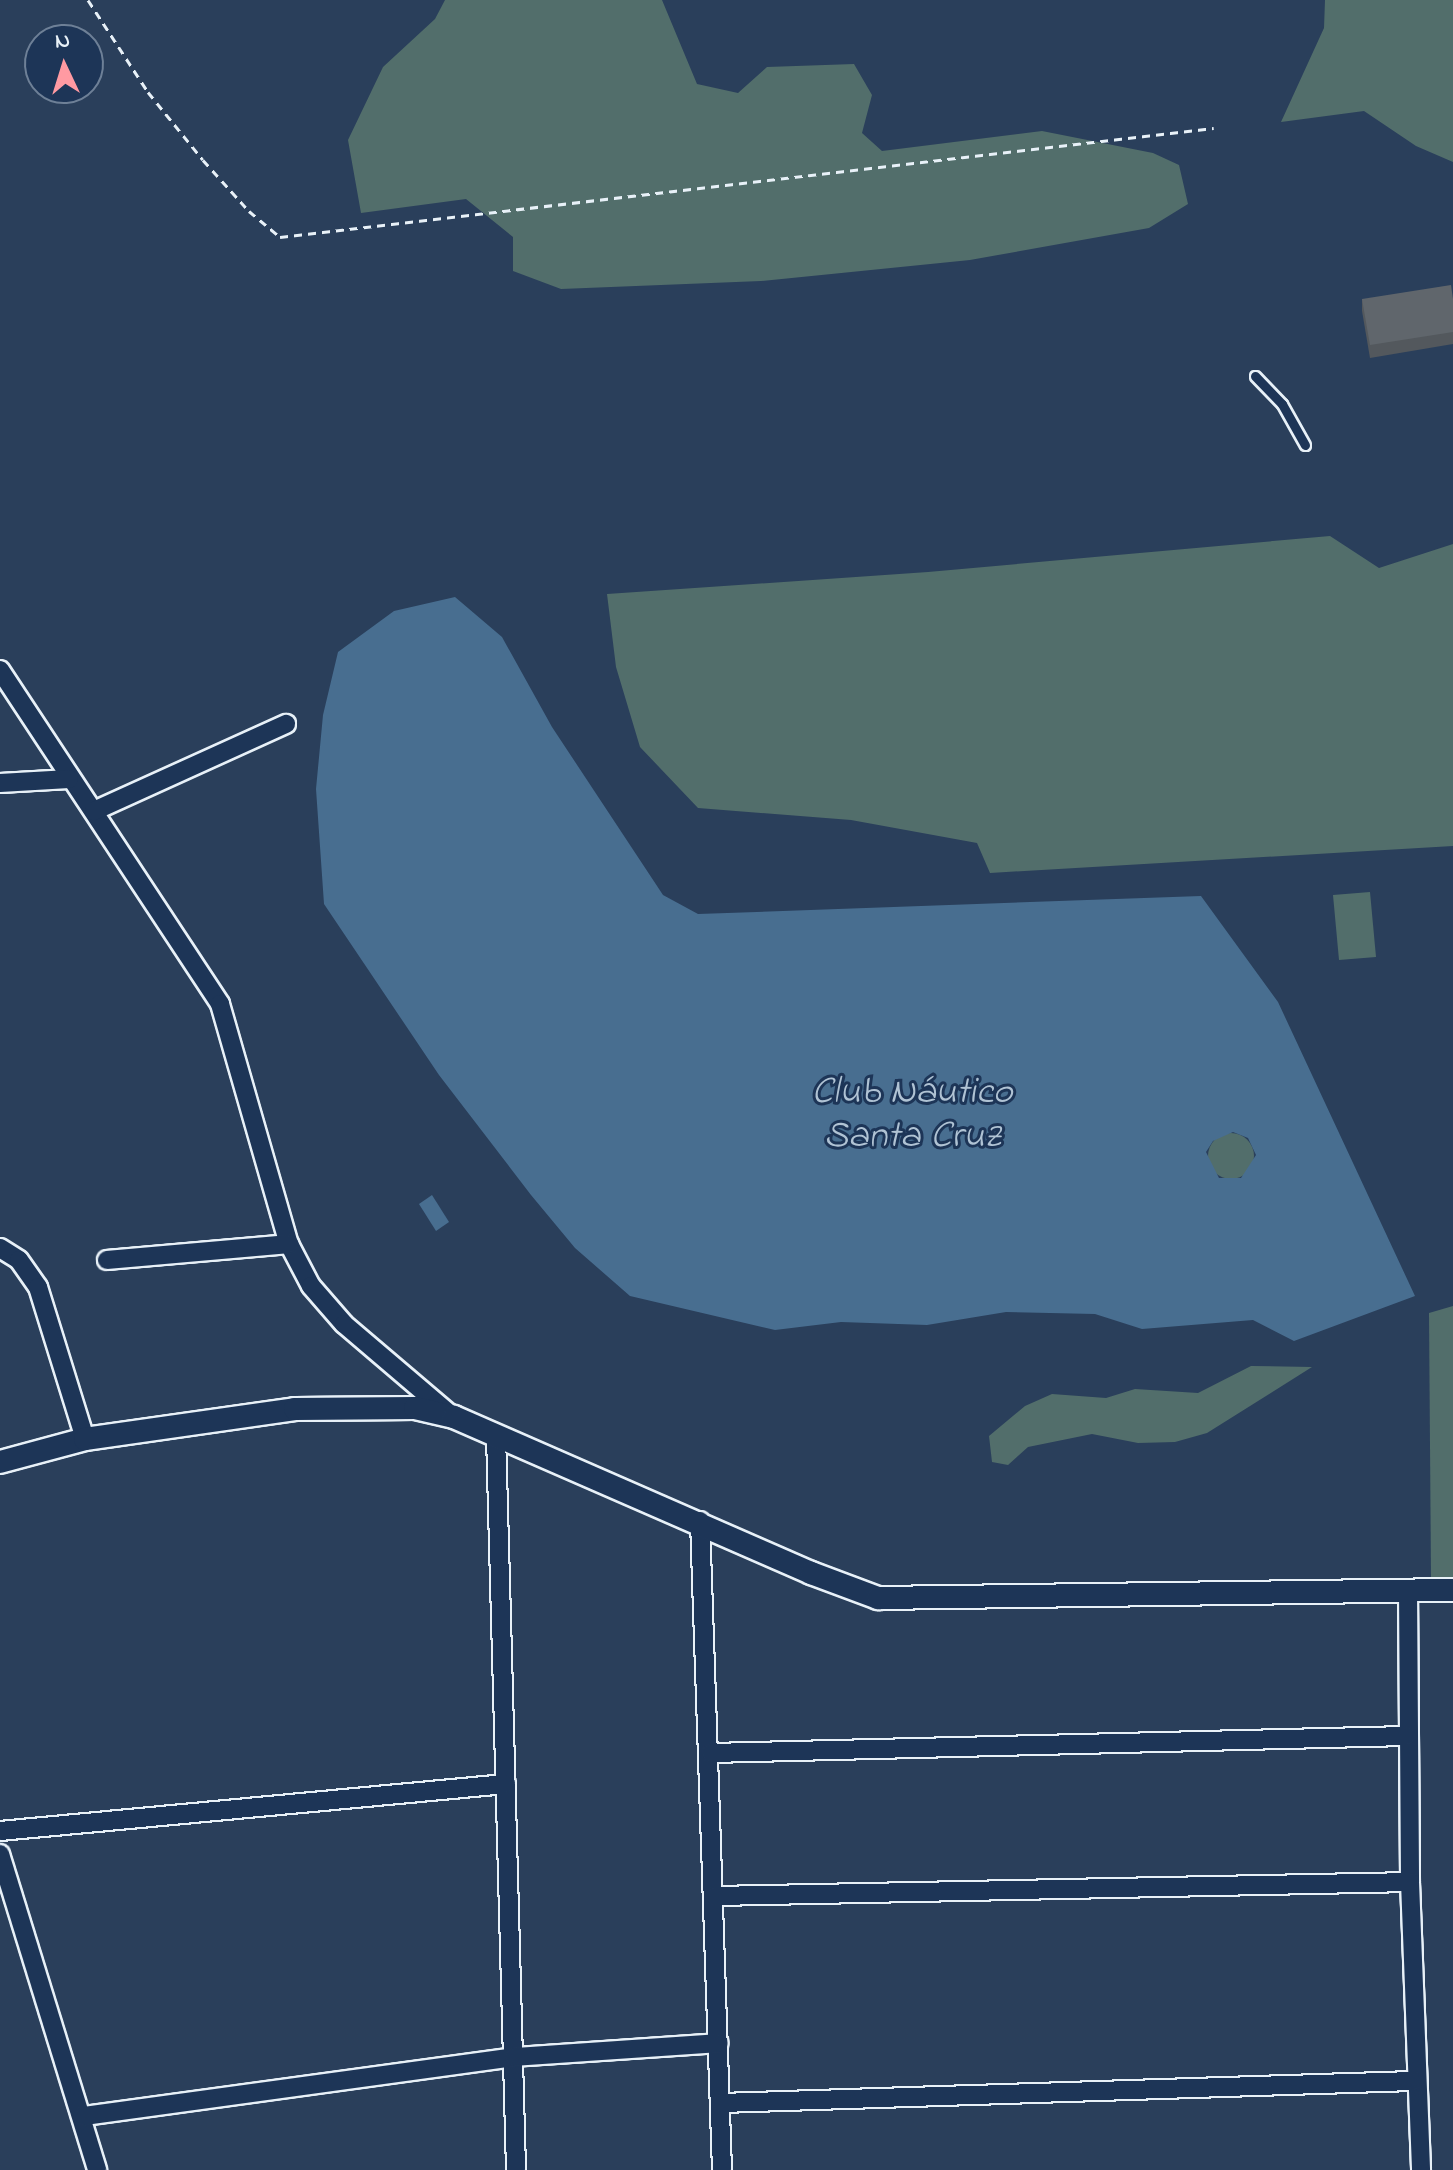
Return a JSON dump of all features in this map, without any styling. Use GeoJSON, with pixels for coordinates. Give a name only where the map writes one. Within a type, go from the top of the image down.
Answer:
{"type":"FeatureCollection","features":[{"type":"Feature","properties":{"kind":"street"},"geometry":{"type":"LineString","coordinates":[[0,670],[220,1004],[289,1244],[311,1286],[344,1324],[454,1417]]}},
{"type":"Feature","properties":{"kind":"street"},"geometry":{"type":"LineString","coordinates":[[94,811],[286,724]]}},
{"type":"Feature","properties":{"kind":"street"},"geometry":{"type":"LineString","coordinates":[[0,783],[69,779]]}},
{"type":"Feature","properties":{"kind":"street"},"geometry":{"type":"LineString","coordinates":[[107,1260],[289,1244]]}},
{"type":"Feature","properties":{"kind":"street"},"geometry":{"type":"LineString","coordinates":[[0,1248],[19,1260],[38,1287],[85,1439]]}},
{"type":"Feature","properties":{"kind":"street"},"geometry":{"type":"LineString","coordinates":[[0,1462],[85,1439],[295,1409],[415,1408],[454,1417],[700,1521],[811,1573],[878,1598],[1453,1590]]}},
{"type":"Feature","properties":{"kind":"street"},"geometry":{"type":"LineString","coordinates":[[496,1435],[516,2170]]}},
{"type":"Feature","properties":{"kind":"street"},"geometry":{"type":"LineString","coordinates":[[700,1521],[711,1753],[722,2170]]}},
{"type":"Feature","properties":{"kind":"street"},"geometry":{"type":"LineString","coordinates":[[1408,1589],[1410,1882],[1415,2081],[1421,2170]]}},
{"type":"Feature","properties":{"kind":"street"},"geometry":{"type":"LineString","coordinates":[[711,1753],[1407,1736]]}},
{"type":"Feature","properties":{"kind":"street"},"geometry":{"type":"LineString","coordinates":[[0,1831],[506,1784]]}},
{"type":"Feature","properties":{"kind":"street"},"geometry":{"type":"LineString","coordinates":[[0,1854],[84,2116],[97,2170]]}},
{"type":"Feature","properties":{"kind":"street"},"geometry":{"type":"LineString","coordinates":[[715,1896],[1410,1882]]}},
{"type":"Feature","properties":{"kind":"street"},"geometry":{"type":"LineString","coordinates":[[84,2116],[514,2057],[719,2043]]}},
{"type":"Feature","properties":{"kind":"street"},"geometry":{"type":"LineString","coordinates":[[721,2103],[1415,2081]]}},
{"type":"Feature","properties":{"kind":"lane"},"geometry":{"type":"LineString","coordinates":[[1255,376],[1282,404],[1305,445]]}},
{"type":"Feature","properties":{"kind":"path"},"geometry":{"type":"LineString","coordinates":[[88,0],[148,92],[249,211],[280,237],[1214,128]]}},
{"type":"Feature","properties":{"kind":"green space"},"geometry":{"type":"Polygon","coordinates":[[[445,0],[662,0],[697,84],[738,93],[767,67],[854,64],[872,95],[862,133],[882,151],[1042,131],[1153,153],[1179,165],[1188,204],[1149,228],[970,260],[761,281],[561,289],[513,271],[513,237],[466,199],[361,213],[348,140],[383,67],[435,19],[445,0]]]}},
{"type":"Feature","properties":{"kind":"green space"},"geometry":{"type":"Polygon","coordinates":[[[1325,0],[1453,0],[1453,162],[1416,146],[1364,111],[1281,122],[1324,28],[1325,0]]]}},
{"type":"Feature","properties":{"kind":"green space"},"geometry":{"type":"Polygon","coordinates":[[[1330,536],[1379,568],[1453,544],[1453,846],[990,873],[977,843],[851,820],[698,808],[640,747],[616,667],[607,594],[928,572],[1330,536]]]}},
{"type":"Feature","properties":{"kind":"green space"},"geometry":{"type":"Polygon","coordinates":[[[1370,892],[1376,957],[1339,960],[1333,895],[1370,892]]]}},
{"type":"Feature","properties":{"kind":"green space"},"geometry":{"type":"Polygon","coordinates":[[[1231,1133],[1248,1139],[1254,1156],[1248,1173],[1231,1179],[1214,1173],[1208,1156],[1214,1139],[1231,1133]]]}},
{"type":"Feature","properties":{"kind":"green space"},"geometry":{"type":"Polygon","coordinates":[[[1453,1306],[1453,1577],[1431,1577],[1429,1313],[1453,1306]]]}},
{"type":"Feature","properties":{"kind":"green space"},"geometry":{"type":"Polygon","coordinates":[[[1251,1366],[1312,1367],[1207,1433],[1175,1442],[1138,1443],[1092,1434],[1028,1447],[1008,1465],[992,1462],[989,1436],[1025,1406],[1052,1394],[1106,1398],[1135,1389],[1198,1393],[1251,1366]]]}},
{"type":"Feature","properties":{"kind":"water","name":"Club Náutico Santa Cruz"},"geometry":{"type":"Polygon","coordinates":[[[455,597],[502,637],[552,727],[663,895],[698,914],[1201,896],[1278,1002],[1415,1296],[1294,1341],[1253,1320],[1142,1329],[1095,1314],[1006,1312],[927,1325],[841,1322],[775,1330],[630,1296],[575,1248],[531,1195],[439,1075],[324,904],[316,789],[323,715],[338,652],[394,611],[455,597]],[[1233,1132],[1213,1141],[1206,1152],[1219,1178],[1241,1178],[1256,1155],[1248,1138],[1233,1132]]]}},
{"type":"Feature","properties":{"kind":"water"},"geometry":{"type":"Polygon","coordinates":[[[432,1195],[449,1222],[436,1231],[419,1204],[432,1195]]]}},
{"type":"Feature","properties":{"kind":"building"},"geometry":{"type":"Polygon","coordinates":[[[1451,285],[1453,332],[1370,345],[1362,299],[1451,285]]]}}]}
